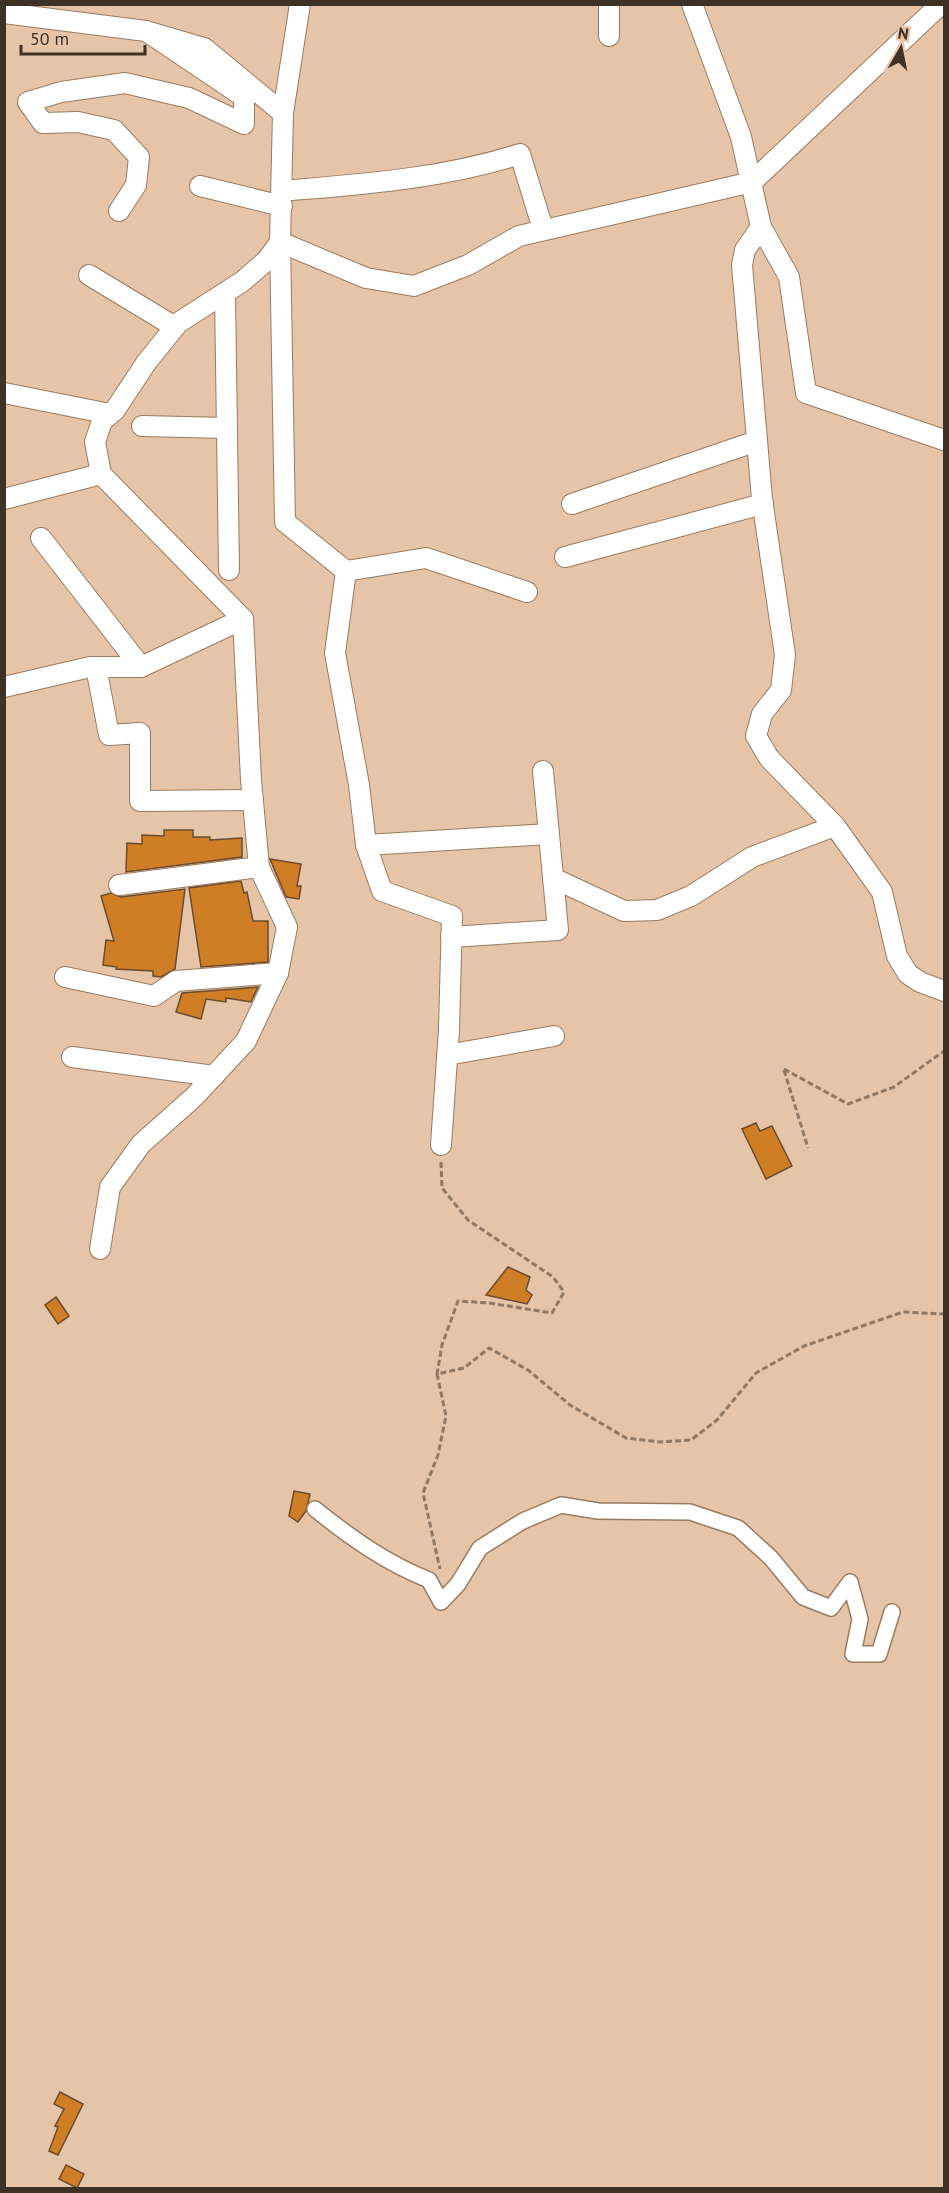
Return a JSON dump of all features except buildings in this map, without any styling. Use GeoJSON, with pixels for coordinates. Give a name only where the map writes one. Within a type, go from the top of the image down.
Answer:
{"type":"FeatureCollection","features":[{"type":"Feature","properties":{"kind":"street"},"geometry":{"type":"LineString","coordinates":[[300,4],[283,114],[280,242],[285,522],[346,571],[426,558],[527,592]]}},
{"type":"Feature","properties":{"kind":"street"},"geometry":{"type":"LineString","coordinates":[[609,4],[609,36]]}},
{"type":"Feature","properties":{"kind":"street"},"geometry":{"type":"LineString","coordinates":[[692,4],[741,137],[761,226],[789,277],[806,393],[945,440]]}},
{"type":"Feature","properties":{"kind":"street"},"geometry":{"type":"LineString","coordinates":[[280,242],[366,278],[414,286],[468,265],[519,236],[543,229],[627,213],[752,182],[941,4]]}},
{"type":"Feature","properties":{"kind":"street"},"geometry":{"type":"LineString","coordinates":[[4,13],[146,31],[204,48],[283,114]]}},
{"type":"Feature","properties":{"kind":"street"},"geometry":{"type":"LineString","coordinates":[[119,211],[136,185],[139,157],[114,130],[78,122],[43,123],[28,102],[61,92],[125,83],[189,98],[244,124],[244,97],[146,31]]}},
{"type":"Feature","properties":{"kind":"street"},"geometry":{"type":"LineString","coordinates":[[200,186],[282,198],[402,181],[480,166],[520,154],[543,229]]}},
{"type":"Feature","properties":{"kind":"street"},"geometry":{"type":"LineString","coordinates":[[761,226],[745,250],[742,265],[763,504],[785,655],[781,690],[762,714],[756,736],[769,758],[835,826],[882,892],[897,956],[908,974],[920,982],[945,991]]}},
{"type":"Feature","properties":{"kind":"street"},"geometry":{"type":"LineString","coordinates":[[100,1249],[110,1187],[141,1144],[214,1076],[246,1041],[278,974],[287,927],[259,867],[243,619],[101,474],[95,442],[102,421],[110,414],[175,327],[225,293],[267,260],[280,242]]}},
{"type":"Feature","properties":{"kind":"street"},"geometry":{"type":"LineString","coordinates":[[89,275],[175,327]]}},
{"type":"Feature","properties":{"kind":"street"},"geometry":{"type":"LineString","coordinates":[[225,293],[230,570]]}},
{"type":"Feature","properties":{"kind":"street"},"geometry":{"type":"LineString","coordinates":[[4,393],[110,414]]}},
{"type":"Feature","properties":{"kind":"street"},"geometry":{"type":"LineString","coordinates":[[142,426],[227,428]]}},
{"type":"Feature","properties":{"kind":"street"},"geometry":{"type":"LineString","coordinates":[[572,504],[757,441]]}},
{"type":"Feature","properties":{"kind":"street"},"geometry":{"type":"LineString","coordinates":[[4,499],[101,474]]}},
{"type":"Feature","properties":{"kind":"street"},"geometry":{"type":"LineString","coordinates":[[566,557],[763,504]]}},
{"type":"Feature","properties":{"kind":"street"},"geometry":{"type":"LineString","coordinates":[[41,538],[141,667]]}},
{"type":"Feature","properties":{"kind":"street"},"geometry":{"type":"LineString","coordinates":[[346,571],[335,653],[359,785],[366,845],[382,891],[452,916],[441,1145]]}},
{"type":"Feature","properties":{"kind":"street"},"geometry":{"type":"LineString","coordinates":[[4,687],[96,667],[141,667],[243,619]]}},
{"type":"Feature","properties":{"kind":"street"},"geometry":{"type":"LineString","coordinates":[[96,667],[109,735],[140,733],[140,801],[253,800]]}},
{"type":"Feature","properties":{"kind":"street"},"geometry":{"type":"LineString","coordinates":[[451,937],[558,930],[543,771]]}},
{"type":"Feature","properties":{"kind":"street"},"geometry":{"type":"LineString","coordinates":[[553,878],[624,911],[657,910],[691,896],[752,857],[835,826]]}},
{"type":"Feature","properties":{"kind":"street"},"geometry":{"type":"LineString","coordinates":[[366,845],[549,834]]}},
{"type":"Feature","properties":{"kind":"street"},"geometry":{"type":"LineString","coordinates":[[119,885],[259,867]]}},
{"type":"Feature","properties":{"kind":"street"},"geometry":{"type":"LineString","coordinates":[[65,977],[154,996],[176,981],[278,974]]}},
{"type":"Feature","properties":{"kind":"street"},"geometry":{"type":"LineString","coordinates":[[447,1055],[554,1036]]}},
{"type":"Feature","properties":{"kind":"street"},"geometry":{"type":"LineString","coordinates":[[72,1056],[214,1076]]}},
{"type":"Feature","properties":{"kind":"street"},"geometry":{"type":"LineString","coordinates":[[315,1509],[352,1539],[396,1567],[429,1580],[441,1602],[458,1584],[480,1548],[523,1521],[561,1504],[598,1511],[690,1512],[738,1528],[771,1558],[803,1598],[831,1608],[849,1582],[860,1619],[853,1654],[879,1654],[892,1612]]}},
{"type":"Feature","properties":{"kind":"path"},"geometry":{"type":"LineString","coordinates":[[807,1148],[784,1069],[848,1104],[894,1088],[945,1051]]}},
{"type":"Feature","properties":{"kind":"path"},"geometry":{"type":"LineString","coordinates":[[441,1145],[442,1188],[468,1220],[553,1277],[564,1292],[552,1312],[458,1301],[442,1345],[437,1374],[446,1416],[438,1455],[423,1493],[435,1540],[445,1598]]}},
{"type":"Feature","properties":{"kind":"path"},"geometry":{"type":"LineString","coordinates":[[437,1374],[464,1368],[489,1348],[528,1370],[570,1405],[626,1438],[660,1442],[692,1440],[717,1420],[756,1373],[804,1346],[903,1312],[945,1314]]}}]}
